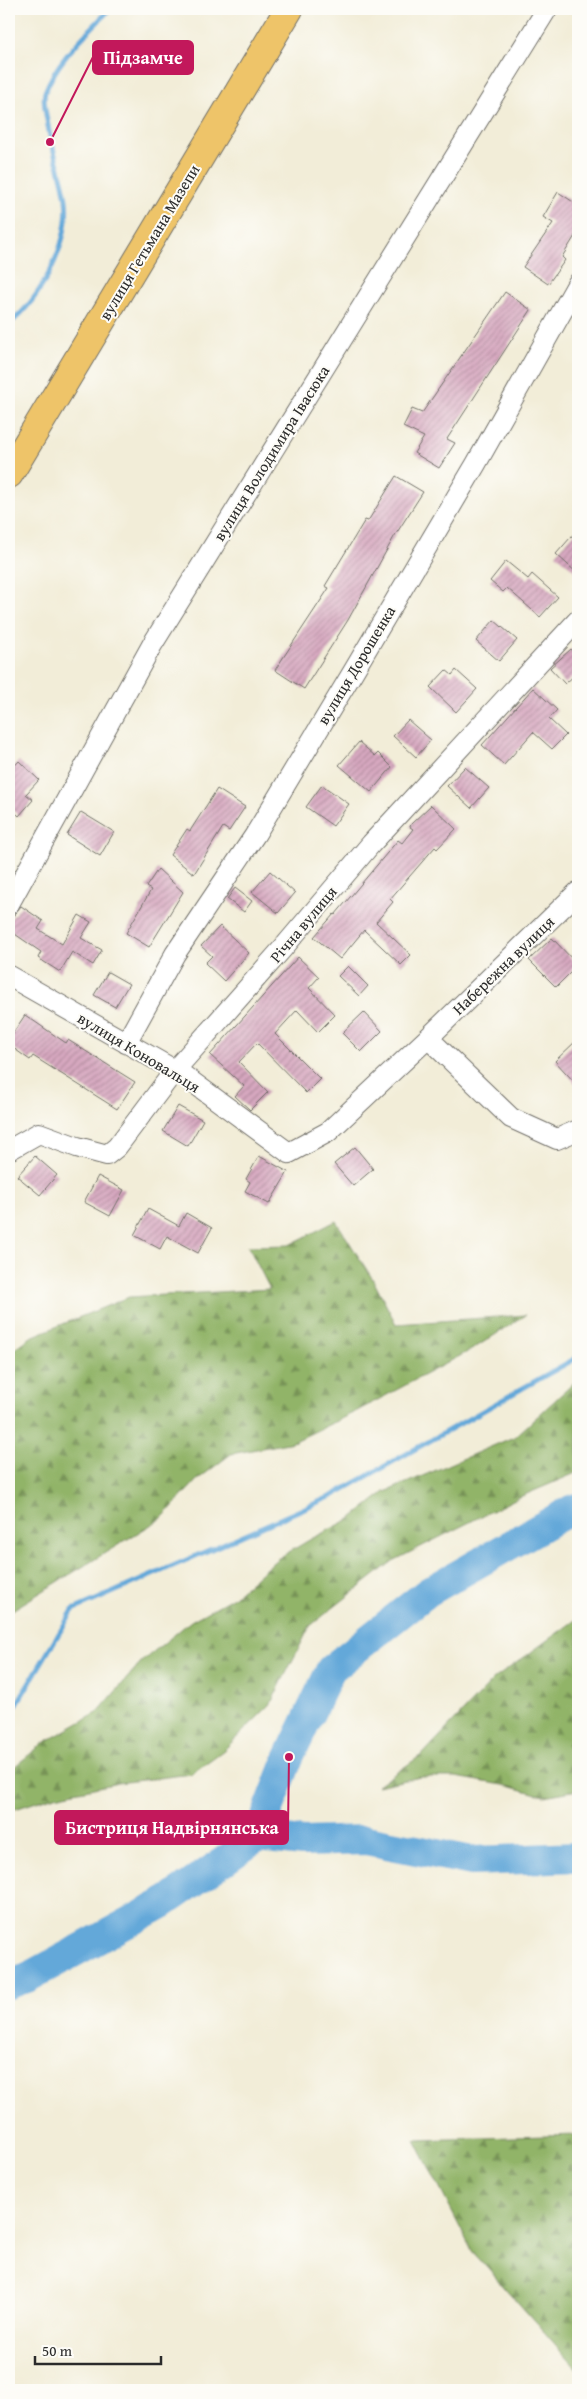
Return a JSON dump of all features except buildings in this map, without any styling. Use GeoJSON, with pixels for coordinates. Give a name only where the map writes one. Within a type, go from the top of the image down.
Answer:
{"type":"FeatureCollection","features":[{"type":"Feature","properties":{"kind":"main road","name":"вулиця Гетьмана Мазепи"},"geometry":{"type":"LineString","coordinates":[[9,474],[289,9]]}},
{"type":"Feature","properties":{"kind":"street","name":"вулиця Володимира Івасюка"},"geometry":{"type":"LineString","coordinates":[[9,904],[152,646],[547,9]]}},
{"type":"Feature","properties":{"kind":"street","name":"вулиця Дорошенка"},"geometry":{"type":"LineString","coordinates":[[126,1043],[175,954],[255,835],[358,664],[476,464],[578,283]]}},
{"type":"Feature","properties":{"kind":"street","name":"Річна вулиця"},"geometry":{"type":"LineString","coordinates":[[9,1150],[39,1133],[77,1147],[107,1155],[117,1147],[136,1124],[174,1070],[283,948],[371,844],[578,620]]}},
{"type":"Feature","properties":{"kind":"street","name":"Набережна вулиця"},"geometry":{"type":"LineString","coordinates":[[289,1153],[328,1132],[578,892]]}},
{"type":"Feature","properties":{"kind":"street","name":"вулиця Коновальця"},"geometry":{"type":"LineString","coordinates":[[9,976],[174,1070],[289,1153]]}},
{"type":"Feature","properties":{"kind":"street"},"geometry":{"type":"LineString","coordinates":[[428,1038],[511,1118],[557,1139],[578,1130]]}},
{"type":"Feature","properties":{"kind":"green space"},"geometry":{"type":"Polygon","coordinates":[[[336,1221],[372,1278],[396,1324],[526,1315],[473,1349],[357,1411],[293,1442],[231,1454],[197,1480],[162,1518],[9,1612],[9,1353],[31,1337],[129,1297],[270,1289],[248,1246],[289,1245],[336,1221]]]}},
{"type":"Feature","properties":{"kind":"green space"},"geometry":{"type":"Polygon","coordinates":[[[578,1379],[578,1472],[515,1499],[393,1561],[310,1626],[270,1705],[224,1750],[191,1774],[118,1783],[55,1796],[9,1811],[9,1771],[45,1742],[97,1713],[141,1662],[191,1621],[232,1598],[277,1559],[352,1518],[385,1492],[516,1436],[578,1379]]]}},
{"type":"Feature","properties":{"kind":"green space"},"geometry":{"type":"Polygon","coordinates":[[[578,1618],[578,1790],[544,1796],[508,1786],[456,1777],[421,1777],[377,1786],[423,1754],[494,1679],[578,1618]]]}},
{"type":"Feature","properties":{"kind":"green space"},"geometry":{"type":"Polygon","coordinates":[[[578,2135],[578,2370],[472,2251],[415,2140],[578,2135]]]}},
{"type":"Feature","properties":{"kind":"waterway"},"geometry":{"type":"LineString","coordinates":[[9,324],[21,313],[42,285],[59,251],[64,234],[66,200],[50,135],[44,104],[45,92],[57,68],[110,9]]}},
{"type":"Feature","properties":{"kind":"waterway"},"geometry":{"type":"LineString","coordinates":[[9,1717],[73,1610],[332,1496],[578,1357]]}},
{"type":"Feature","properties":{"kind":"waterway"},"geometry":{"type":"LineString","coordinates":[[9,1984],[27,1978],[164,1903],[258,1837],[289,1757],[331,1669],[428,1592],[571,1510],[578,1508]]}},
{"type":"Feature","properties":{"kind":"waterway"},"geometry":{"type":"LineString","coordinates":[[258,1837],[303,1842],[366,1840],[472,1861],[578,1857]]}},
{"type":"Feature","properties":{"kind":"place","name":"Підзамче"},"geometry":{"type":"Point","coordinates":[50,142]}},
{"type":"Feature","properties":{"kind":"place","name":"Бистриця Надвірнянська"},"geometry":{"type":"Point","coordinates":[289,1757]}}]}
